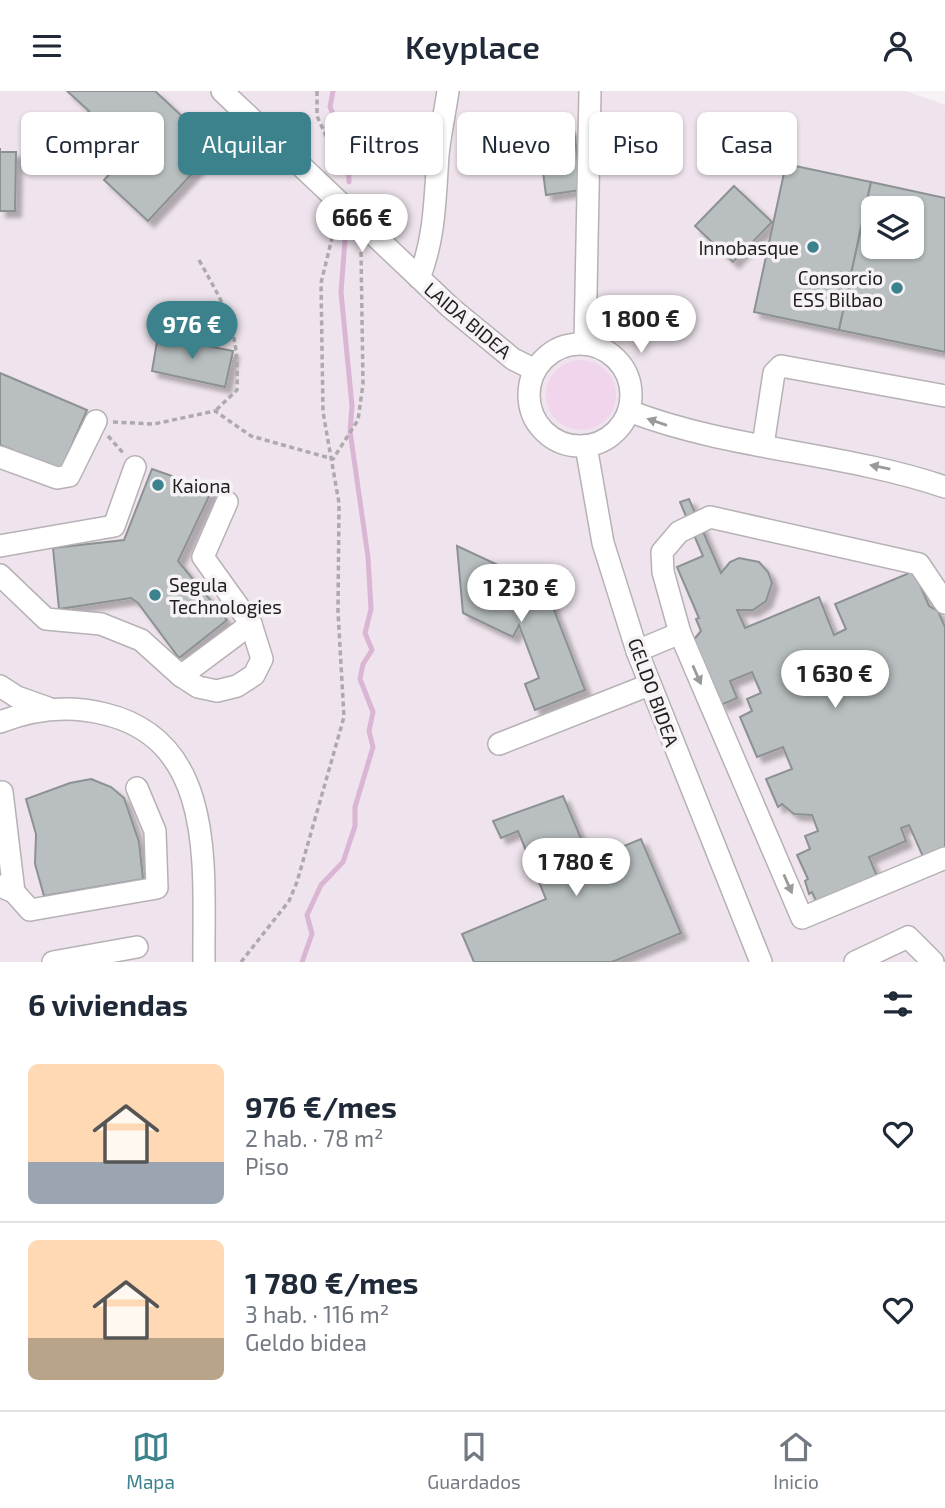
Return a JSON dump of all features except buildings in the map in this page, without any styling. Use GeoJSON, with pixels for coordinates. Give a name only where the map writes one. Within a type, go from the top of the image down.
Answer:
{"type":"FeatureCollection","features":[{"type":"Feature","properties":{"kind":"street","name":"LAIDA BIDEA"},"geometry":{"type":"LineString","coordinates":[[222,91],[484,336],[513,359],[535,370]]}},
{"type":"Feature","properties":{"kind":"street"},"geometry":{"type":"LineString","coordinates":[[419,278],[426,260],[432,229],[448,91]]}},
{"type":"Feature","properties":{"kind":"street"},"geometry":{"type":"LineString","coordinates":[[585,344],[590,91]]}},
{"type":"Feature","properties":{"kind":"street"},"geometry":{"type":"LineString","coordinates":[[585,344],[600,348],[623,367],[631,388],[629,411],[612,435],[586,446],[562,443],[542,430],[533,417],[529,401],[535,370],[556,350],[585,344]]}},
{"type":"Feature","properties":{"kind":"street"},"geometry":{"type":"LineString","coordinates":[[763,445],[774,373],[781,366],[945,396]]}},
{"type":"Feature","properties":{"kind":"street"},"geometry":{"type":"LineString","coordinates":[[629,411],[680,429],[897,471],[945,487]]}},
{"type":"Feature","properties":{"kind":"street"},"geometry":{"type":"LineString","coordinates":[[0,457],[57,478],[69,476],[96,421]]}},
{"type":"Feature","properties":{"kind":"street","name":"GELDO BIDEA"},"geometry":{"type":"LineString","coordinates":[[586,446],[603,543],[637,651],[761,962]]}},
{"type":"Feature","properties":{"kind":"street"},"geometry":{"type":"LineString","coordinates":[[0,546],[114,526],[135,467]]}},
{"type":"Feature","properties":{"kind":"street"},"geometry":{"type":"LineString","coordinates":[[0,575],[46,619],[101,624],[141,640],[181,676],[198,687],[216,691],[237,686],[254,675],[262,659],[251,624],[203,557],[227,502]]}},
{"type":"Feature","properties":{"kind":"street"},"geometry":{"type":"LineString","coordinates":[[945,603],[919,564],[710,517],[679,532],[662,552],[663,572],[680,633],[803,918],[945,858]]}},
{"type":"Feature","properties":{"kind":"street"},"geometry":{"type":"LineString","coordinates":[[181,676],[251,624]]}},
{"type":"Feature","properties":{"kind":"street"},"geometry":{"type":"LineString","coordinates":[[637,651],[680,633]]}},
{"type":"Feature","properties":{"kind":"street"},"geometry":{"type":"LineString","coordinates":[[499,744],[649,685]]}},
{"type":"Feature","properties":{"kind":"street"},"geometry":{"type":"LineString","coordinates":[[0,686],[31,703],[61,709]]}},
{"type":"Feature","properties":{"kind":"street"},"geometry":{"type":"LineString","coordinates":[[0,722],[22,715],[82,708],[126,719],[152,734],[173,757],[189,786],[202,843],[204,962]]}},
{"type":"Feature","properties":{"kind":"street"},"geometry":{"type":"LineString","coordinates":[[2,792],[7,889],[30,910],[157,888],[155,831],[137,788]]}},
{"type":"Feature","properties":{"kind":"street"},"geometry":{"type":"LineString","coordinates":[[747,930],[747,962]]}},
{"type":"Feature","properties":{"kind":"street"},"geometry":{"type":"LineString","coordinates":[[855,962],[908,937],[933,962]]}},
{"type":"Feature","properties":{"kind":"street"},"geometry":{"type":"LineString","coordinates":[[53,962],[136,947]]}},
{"type":"Feature","properties":{"kind":"path"},"geometry":{"type":"LineString","coordinates":[[317,91],[317,117],[325,134]]}},
{"type":"Feature","properties":{"kind":"path"},"geometry":{"type":"LineString","coordinates":[[242,962],[289,901],[297,882],[344,717],[338,612],[341,534],[333,459],[323,412],[321,283],[335,225]]}},
{"type":"Feature","properties":{"kind":"path"},"geometry":{"type":"LineString","coordinates":[[333,459],[358,420],[363,384],[361,251]]}},
{"type":"Feature","properties":{"kind":"path"},"geometry":{"type":"LineString","coordinates":[[96,421],[154,424],[215,411],[237,390],[239,351],[228,310],[199,260]]}},
{"type":"Feature","properties":{"kind":"path"},"geometry":{"type":"LineString","coordinates":[[215,411],[251,436],[333,459]]}},
{"type":"Feature","properties":{"kind":"path"},"geometry":{"type":"LineString","coordinates":[[96,421],[135,467]]}},
{"type":"Feature","properties":{"kind":"shaded area"},"geometry":{"type":"Polygon","coordinates":[[[0,91],[906,91],[945,105],[945,962],[0,962],[0,91]]]}},
{"type":"Feature","properties":{"kind":"shaded area"},"geometry":{"type":"Polygon","coordinates":[[[581,360],[606,370],[616,395],[606,420],[581,430],[556,420],[546,395],[556,370],[581,360]]]}},
{"type":"Feature","properties":{"kind":"waterway"},"geometry":{"type":"LineString","coordinates":[[333,91],[330,107],[348,149],[349,182]]}},
{"type":"Feature","properties":{"kind":"waterway"},"geometry":{"type":"LineString","coordinates":[[302,962],[312,934],[307,915],[321,885],[343,862],[355,826],[355,807],[373,747],[369,731],[373,712],[360,679],[363,664],[372,650],[365,633],[371,609],[368,557],[350,431],[352,406],[341,292],[345,240]]}},
{"type":"Feature","properties":{"kind":"place","name":"Innobasque"},"geometry":{"type":"Point","coordinates":[813,247]}},
{"type":"Feature","properties":{"kind":"place","name":"Consorcio ESS Bilbao"},"geometry":{"type":"Point","coordinates":[897,288]}},
{"type":"Feature","properties":{"kind":"place","name":"Kaiona"},"geometry":{"type":"Point","coordinates":[158,485]}},
{"type":"Feature","properties":{"kind":"place","name":"Segula Technologies"},"geometry":{"type":"Point","coordinates":[155,595]}}]}
